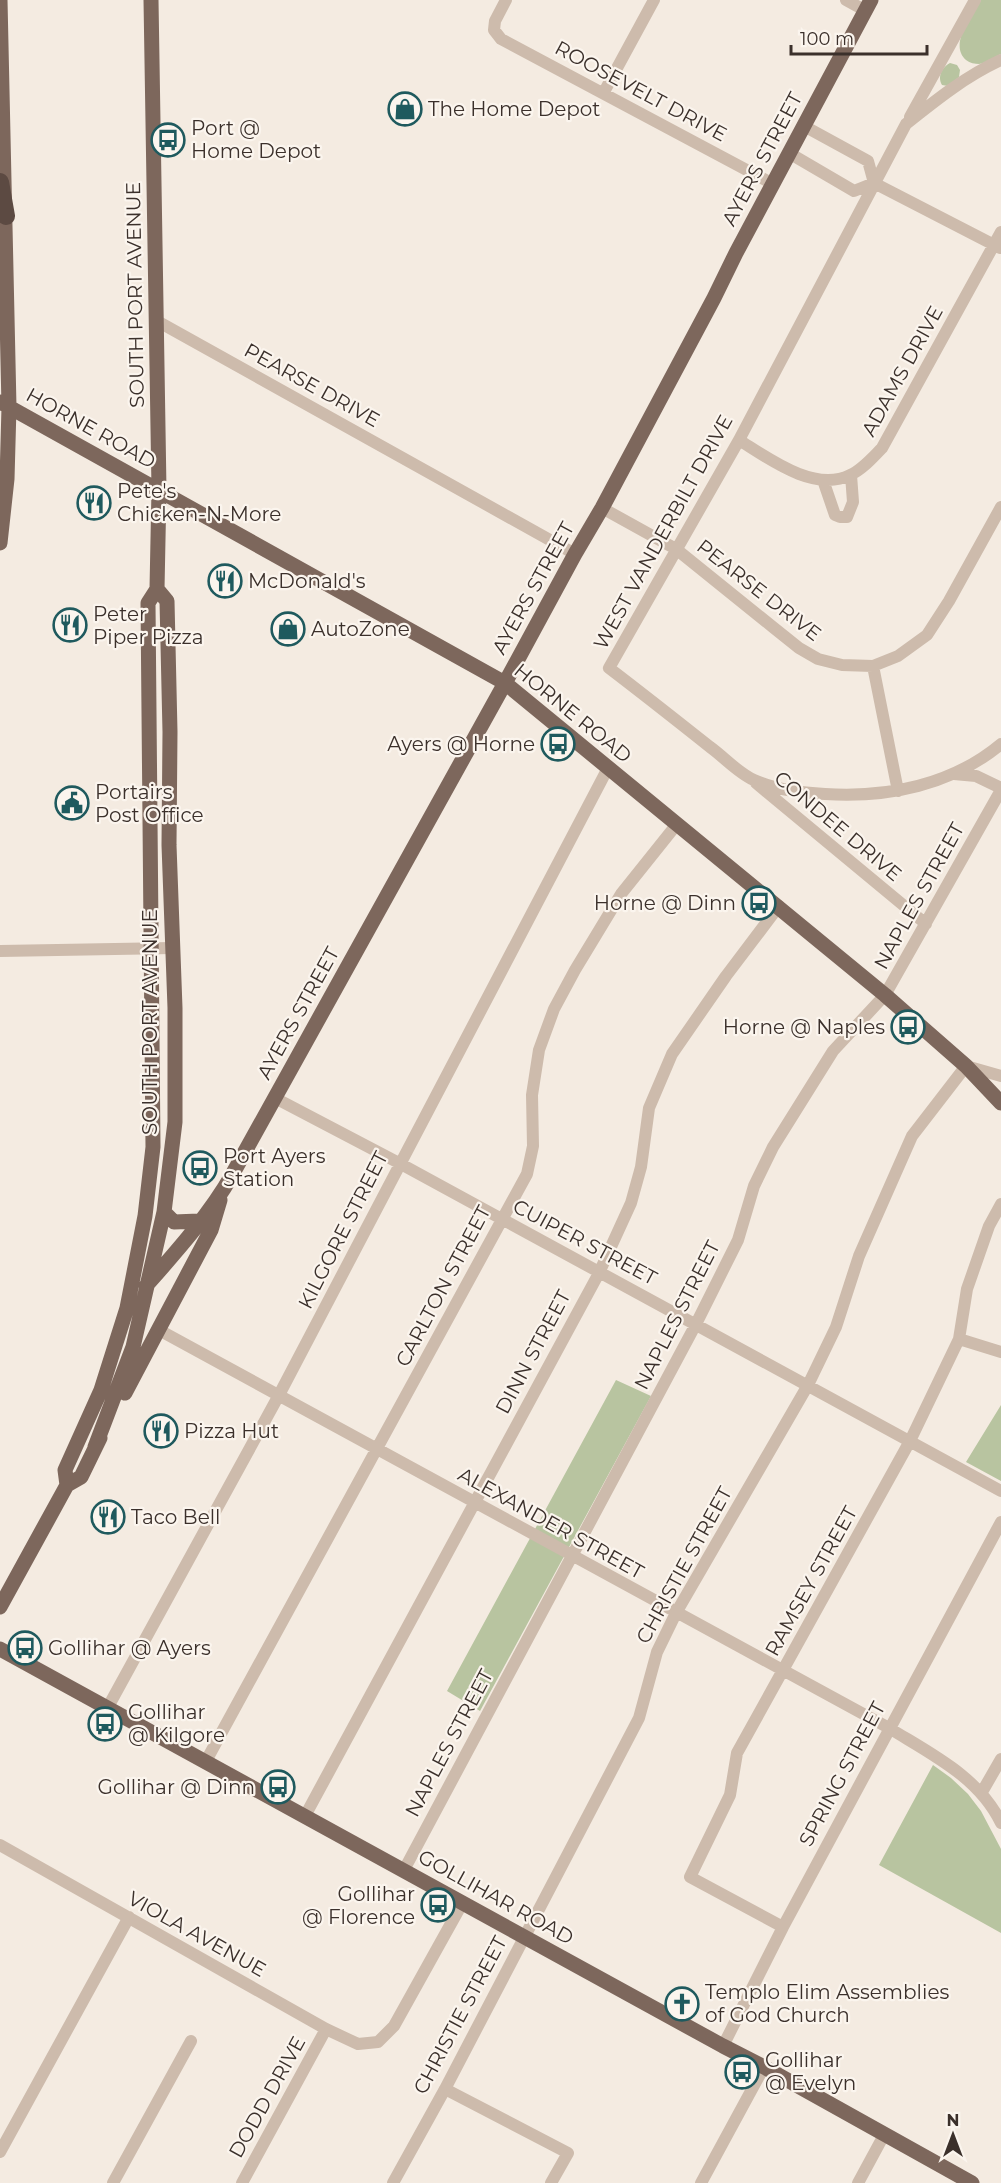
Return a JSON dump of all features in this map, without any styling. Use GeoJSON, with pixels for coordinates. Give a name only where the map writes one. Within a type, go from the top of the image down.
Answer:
{"type":"FeatureCollection","features":[{"type":"Feature","properties":{"kind":"highway"},"geometry":{"type":"LineString","coordinates":[[0,182],[6,216]]}},
{"type":"Feature","properties":{"kind":"main road"},"geometry":{"type":"LineString","coordinates":[[0,0],[6,216],[4,404],[8,478],[0,543]]}},
{"type":"Feature","properties":{"kind":"main road","name":"SOUTH PORT AVENUE"},"geometry":{"type":"LineString","coordinates":[[95,1447],[133,1347],[153,1147],[148,603],[157,589],[159,489],[150,0]]}},
{"type":"Feature","properties":{"kind":"main road","name":"AYERS STREET"},"geometry":{"type":"LineString","coordinates":[[67,1485],[65,1470],[106,1377],[140,1285],[185,1241],[223,1191],[505,683],[574,554],[602,508],[868,5]]}},
{"type":"Feature","properties":{"kind":"main road","name":"HORNE ROAD"},"geometry":{"type":"LineString","coordinates":[[4,404],[505,683],[885,995],[966,1066],[1001,1103]]}},
{"type":"Feature","properties":{"kind":"main road","name":"SOUTH PORT AVENUE"},"geometry":{"type":"LineString","coordinates":[[140,1285],[164,1212],[175,1122],[167,601],[157,589]]}},
{"type":"Feature","properties":{"kind":"main road","name":"AYERS STREET"},"geometry":{"type":"LineString","coordinates":[[0,1607],[67,1485],[81,1477],[211,1230],[223,1191]]}},
{"type":"Feature","properties":{"kind":"main road"},"geometry":{"type":"LineString","coordinates":[[164,1212],[174,1222],[199,1221]]}},
{"type":"Feature","properties":{"kind":"main road","name":"GOLLIHAR ROAD"},"geometry":{"type":"LineString","coordinates":[[0,1649],[972,2183]]}},
{"type":"Feature","properties":{"kind":"street","name":"ROOSEVELT DRIVE"},"geometry":{"type":"LineString","coordinates":[[506,0],[495,21],[494,30],[501,39],[773,184]]}},
{"type":"Feature","properties":{"kind":"street"},"geometry":{"type":"LineString","coordinates":[[604,92],[654,0]]}},
{"type":"Feature","properties":{"kind":"street"},"geometry":{"type":"LineString","coordinates":[[846,0],[868,5]]}},
{"type":"Feature","properties":{"kind":"street"},"geometry":{"type":"LineString","coordinates":[[906,124],[975,0]]}},
{"type":"Feature","properties":{"kind":"street","name":"WEST VANDERBILT DRIVE"},"geometry":{"type":"LineString","coordinates":[[1001,60],[982,69],[941,96],[906,124],[739,440],[609,668],[753,780],[798,793],[852,796],[898,791],[931,783],[953,774],[985,757],[1001,744]]}},
{"type":"Feature","properties":{"kind":"street"},"geometry":{"type":"LineString","coordinates":[[804,126],[868,161],[874,183],[998,246]]}},
{"type":"Feature","properties":{"kind":"street"},"geometry":{"type":"LineString","coordinates":[[789,153],[854,191],[874,183]]}},
{"type":"Feature","properties":{"kind":"street","name":"ADAMS DRIVE"},"geometry":{"type":"LineString","coordinates":[[851,475],[882,448],[998,246],[1001,232]]}},
{"type":"Feature","properties":{"kind":"street","name":"PEARSE DRIVE"},"geometry":{"type":"LineString","coordinates":[[157,321],[574,554]]}},
{"type":"Feature","properties":{"kind":"street"},"geometry":{"type":"LineString","coordinates":[[739,440],[790,471],[823,480],[851,475],[853,502],[847,517],[836,515],[823,480]]}},
{"type":"Feature","properties":{"kind":"street","name":"PEARSE DRIVE"},"geometry":{"type":"LineString","coordinates":[[602,508],[676,549],[774,628],[818,659],[842,665],[873,666],[898,656],[927,636],[1001,507]]}},
{"type":"Feature","properties":{"kind":"street"},"geometry":{"type":"LineString","coordinates":[[873,666],[898,791]]}},
{"type":"Feature","properties":{"kind":"street","name":"KILGORE STREET"},"geometry":{"type":"LineString","coordinates":[[108,1707],[279,1395],[608,768]]}},
{"type":"Feature","properties":{"kind":"street"},"geometry":{"type":"LineString","coordinates":[[953,774],[976,776],[1001,789]]}},
{"type":"Feature","properties":{"kind":"street","name":"CONDEE DRIVE"},"geometry":{"type":"LineString","coordinates":[[753,780],[926,924]]}},
{"type":"Feature","properties":{"kind":"street","name":"NAPLES STREET"},"geometry":{"type":"LineString","coordinates":[[404,1870],[696,1324],[738,1240],[754,1186],[773,1147],[833,1051],[885,995],[1001,789]]}},
{"type":"Feature","properties":{"kind":"street","name":"CARLTON STREET"},"geometry":{"type":"LineString","coordinates":[[206,1761],[526,1174],[533,1146],[532,1095],[539,1050],[554,1009],[621,894],[677,824]]}},
{"type":"Feature","properties":{"kind":"street","name":"DINN STREET"},"geometry":{"type":"LineString","coordinates":[[305,1816],[599,1273],[632,1203],[641,1167],[650,1108],[672,1054],[726,976],[779,906]]}},
{"type":"Feature","properties":{"kind":"street"},"geometry":{"type":"LineString","coordinates":[[0,951],[172,948]]}},
{"type":"Feature","properties":{"kind":"street"},"geometry":{"type":"LineString","coordinates":[[966,1066],[1001,1076]]}},
{"type":"Feature","properties":{"kind":"street","name":"CHRISTIE STREET"},"geometry":{"type":"LineString","coordinates":[[393,2183],[639,1718],[657,1652],[676,1613],[808,1385],[836,1327],[859,1256],[912,1136],[966,1066]]}},
{"type":"Feature","properties":{"kind":"street","name":"CUIPER STREET"},"geometry":{"type":"LineString","coordinates":[[275,1098],[399,1163],[1001,1491]]}},
{"type":"Feature","properties":{"kind":"street","name":"RAMSEY STREET"},"geometry":{"type":"LineString","coordinates":[[783,1927],[690,1877],[730,1795],[737,1753],[910,1441],[959,1339],[967,1289],[988,1226],[1001,1204]]}},
{"type":"Feature","properties":{"kind":"street","name":"ALEXANDER STREET"},"geometry":{"type":"LineString","coordinates":[[159,1330],[888,1728],[948,1764],[982,1792],[1001,1824]]}},
{"type":"Feature","properties":{"kind":"street"},"geometry":{"type":"LineString","coordinates":[[959,1339],[1001,1352]]}},
{"type":"Feature","properties":{"kind":"street","name":"SPRING STREET"},"geometry":{"type":"LineString","coordinates":[[723,2046],[888,1728],[1001,1522]]}},
{"type":"Feature","properties":{"kind":"street"},"geometry":{"type":"LineString","coordinates":[[982,1792],[1001,1759]]}},
{"type":"Feature","properties":{"kind":"street","name":"VIOLA AVENUE"},"geometry":{"type":"LineString","coordinates":[[0,1845],[326,2029],[358,2044],[378,2042],[394,2026],[463,1902]]}},
{"type":"Feature","properties":{"kind":"street"},"geometry":{"type":"LineString","coordinates":[[0,2152],[129,1917]]}},
{"type":"Feature","properties":{"kind":"street","name":"DODD DRIVE"},"geometry":{"type":"LineString","coordinates":[[242,2183],[326,2029]]}},
{"type":"Feature","properties":{"kind":"street"},"geometry":{"type":"LineString","coordinates":[[113,2183],[191,2041]]}},
{"type":"Feature","properties":{"kind":"street"},"geometry":{"type":"LineString","coordinates":[[701,2183],[764,2067]]}},
{"type":"Feature","properties":{"kind":"street"},"geometry":{"type":"LineString","coordinates":[[445,2088],[568,2152],[551,2183]]}},
{"type":"Feature","properties":{"kind":"street"},"geometry":{"type":"LineString","coordinates":[[858,2183],[884,2135]]}},
{"type":"Feature","properties":{"kind":"green space"},"geometry":{"type":"Polygon","coordinates":[[[981,0],[1001,0],[1001,54],[977,64],[966,60],[961,53],[960,46],[968,21],[981,0]]]}},
{"type":"Feature","properties":{"kind":"green space"},"geometry":{"type":"Polygon","coordinates":[[[950,63],[957,65],[960,70],[959,77],[948,86],[942,85],[941,72],[950,63]]]}},
{"type":"Feature","properties":{"kind":"green space"},"geometry":{"type":"Polygon","coordinates":[[[616,1380],[651,1396],[480,1711],[447,1691],[616,1380]]]}},
{"type":"Feature","properties":{"kind":"green space"},"geometry":{"type":"Polygon","coordinates":[[[1001,1405],[1001,1481],[966,1462],[1001,1405]]]}},
{"type":"Feature","properties":{"kind":"green space"},"geometry":{"type":"Polygon","coordinates":[[[933,1765],[968,1794],[981,1811],[1001,1849],[1001,1933],[879,1865],[933,1765]]]}},
{"type":"Feature","properties":{"kind":"place","name":"The Home Depot"},"geometry":{"type":"Point","coordinates":[405,109]}},
{"type":"Feature","properties":{"kind":"place","name":"Port @ Home Depot"},"geometry":{"type":"Point","coordinates":[168,140]}},
{"type":"Feature","properties":{"kind":"place","name":"Pete's Chicken-N-More"},"geometry":{"type":"Point","coordinates":[94,503]}},
{"type":"Feature","properties":{"kind":"place","name":"McDonald's"},"geometry":{"type":"Point","coordinates":[225,581]}},
{"type":"Feature","properties":{"kind":"place","name":"Peter Piper Pizza"},"geometry":{"type":"Point","coordinates":[70,625]}},
{"type":"Feature","properties":{"kind":"place","name":"AutoZone"},"geometry":{"type":"Point","coordinates":[288,629]}},
{"type":"Feature","properties":{"kind":"place","name":"Ayers @ Horne"},"geometry":{"type":"Point","coordinates":[558,744]}},
{"type":"Feature","properties":{"kind":"place","name":"Portairs Post Office"},"geometry":{"type":"Point","coordinates":[72,803]}},
{"type":"Feature","properties":{"kind":"place","name":"Horne @ Dinn"},"geometry":{"type":"Point","coordinates":[759,903]}},
{"type":"Feature","properties":{"kind":"place","name":"Horne @ Naples"},"geometry":{"type":"Point","coordinates":[908,1027]}},
{"type":"Feature","properties":{"kind":"place","name":"Port Ayers Station"},"geometry":{"type":"Point","coordinates":[200,1168]}},
{"type":"Feature","properties":{"kind":"place","name":"Pizza Hut"},"geometry":{"type":"Point","coordinates":[161,1431]}},
{"type":"Feature","properties":{"kind":"place","name":"Taco Bell"},"geometry":{"type":"Point","coordinates":[108,1517]}},
{"type":"Feature","properties":{"kind":"place","name":"Gollihar @ Ayers"},"geometry":{"type":"Point","coordinates":[25,1648]}},
{"type":"Feature","properties":{"kind":"place","name":"Gollihar @ Kilgore"},"geometry":{"type":"Point","coordinates":[105,1724]}},
{"type":"Feature","properties":{"kind":"place","name":"Gollihar @ Dinn"},"geometry":{"type":"Point","coordinates":[278,1787]}},
{"type":"Feature","properties":{"kind":"place","name":"Gollihar @ Florence"},"geometry":{"type":"Point","coordinates":[438,1905]}},
{"type":"Feature","properties":{"kind":"place","name":"Templo Elim Assemblies of God Church"},"geometry":{"type":"Point","coordinates":[682,2004]}},
{"type":"Feature","properties":{"kind":"place","name":"Gollihar @ Evelyn"},"geometry":{"type":"Point","coordinates":[742,2072]}}]}
